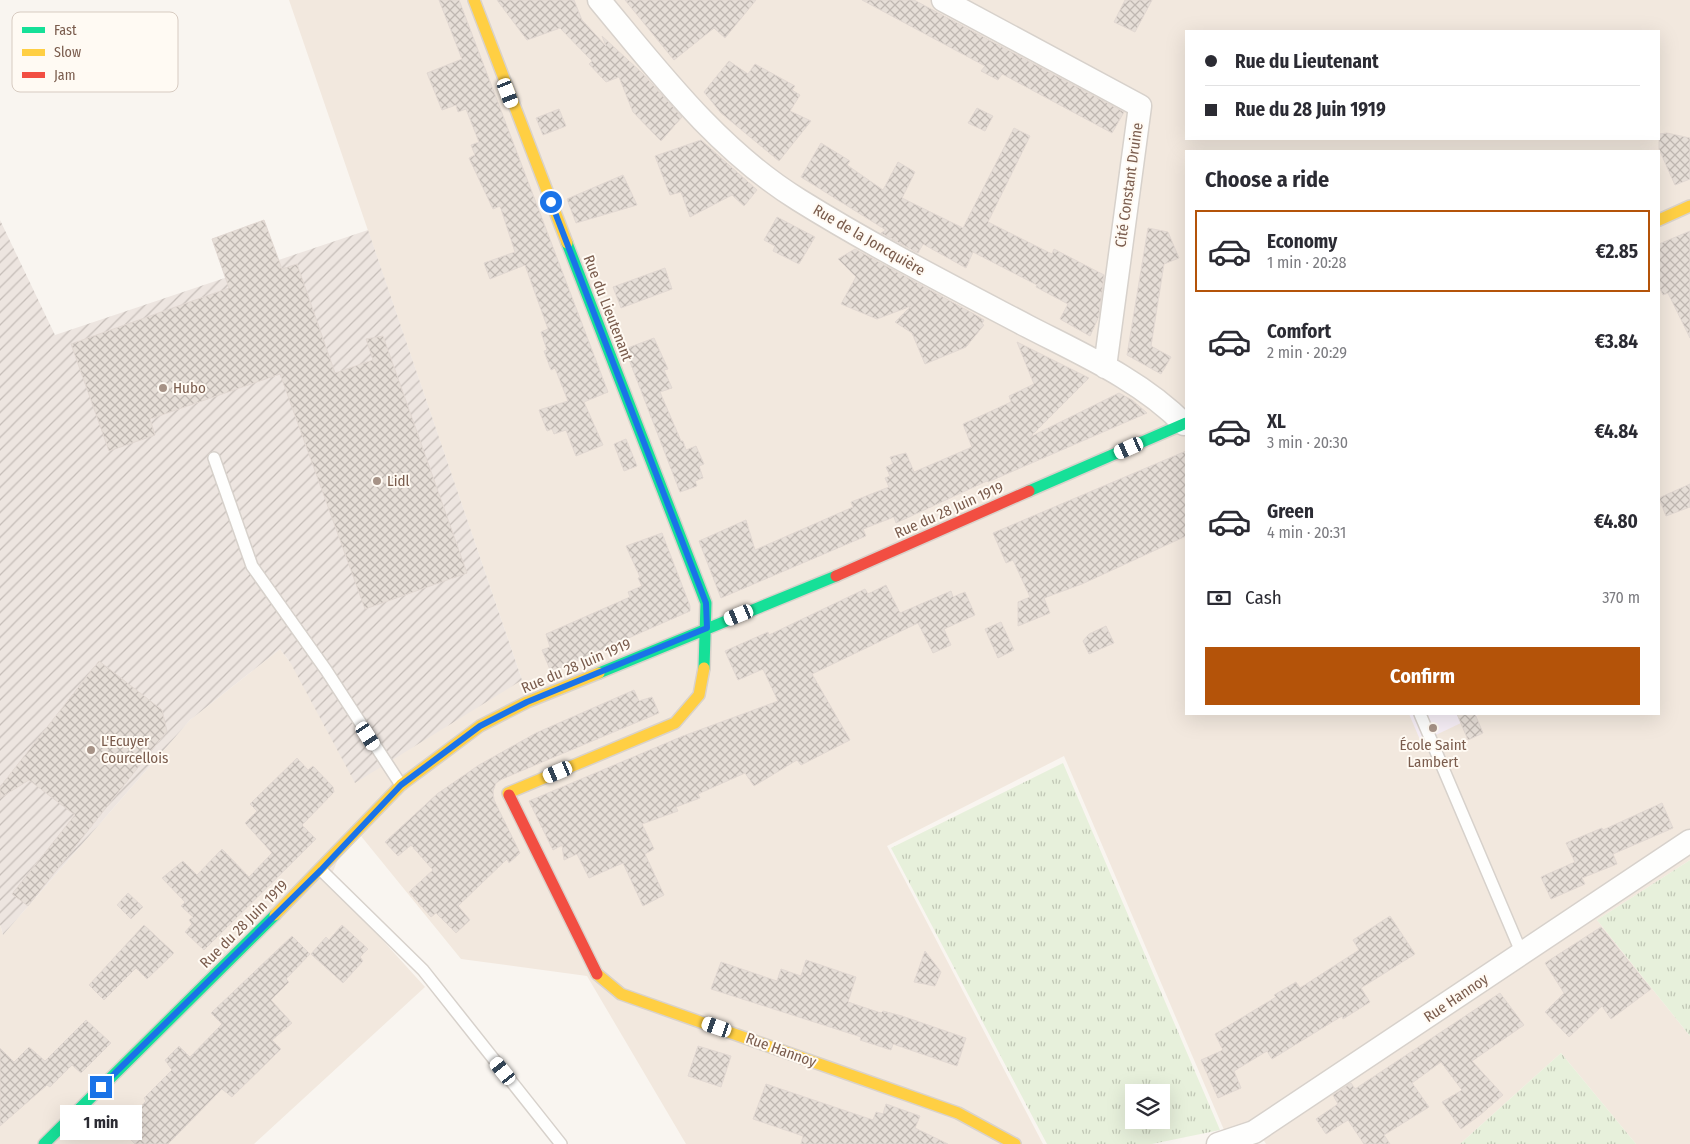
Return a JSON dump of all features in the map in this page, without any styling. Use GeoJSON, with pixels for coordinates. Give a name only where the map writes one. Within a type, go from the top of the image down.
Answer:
{"type":"FeatureCollection","features":[{"type":"Feature","properties":{"kind":"street","name":"Rue du Lieutenant"},"geometry":{"type":"LineString","coordinates":[[474,0],[706,603],[706,660],[699,695],[675,723],[508,793]]}},
{"type":"Feature","properties":{"kind":"street","name":"Rue de la Joncquière"},"geometry":{"type":"LineString","coordinates":[[599,0],[672,87],[743,161],[807,205],[937,278],[1104,366],[1163,404],[1185,424]]}},
{"type":"Feature","properties":{"kind":"street","name":"Cité Constant Druine"},"geometry":{"type":"LineString","coordinates":[[943,0],[1140,106],[1104,366]]}},
{"type":"Feature","properties":{"kind":"street"},"geometry":{"type":"LineString","coordinates":[[1660,220],[1690,206]]}},
{"type":"Feature","properties":{"kind":"street","name":"Rue du 28 Juin 1919"},"geometry":{"type":"LineString","coordinates":[[44,1144],[321,870],[401,785],[480,726],[527,702],[822,582],[1185,424]]}},
{"type":"Feature","properties":{"kind":"street","name":"Rue Hannoy"},"geometry":{"type":"LineString","coordinates":[[508,793],[594,971],[621,994],[958,1113],[1015,1144]]}},
{"type":"Feature","properties":{"kind":"street","name":"Rue Hannoy"},"geometry":{"type":"LineString","coordinates":[[1218,1144],[1254,1132],[1690,841]]}},
{"type":"Feature","properties":{"kind":"lane"},"geometry":{"type":"LineString","coordinates":[[214,458],[252,566],[326,670],[401,785]]}},
{"type":"Feature","properties":{"kind":"lane"},"geometry":{"type":"LineString","coordinates":[[1420,715],[1522,954]]}},
{"type":"Feature","properties":{"kind":"lane"},"geometry":{"type":"LineString","coordinates":[[321,870],[423,970],[561,1144]]}},
{"type":"Feature","properties":{"kind":"shaded area"},"geometry":{"type":"Polygon","coordinates":[[[289,0],[1690,0],[1690,860],[1597,920],[1690,1036],[1690,1144],[1636,1144],[1561,1053],[1460,1144],[1266,1144],[1263,1139],[1230,1144],[1064,756],[887,846],[1043,1144],[686,1144],[587,976],[461,959],[352,825],[329,881],[425,987],[254,1144],[0,1144],[0,924],[3,935],[190,720],[280,649],[290,662],[522,680],[289,0]]]}},
{"type":"Feature","properties":{"kind":"shaded area"},"geometry":{"type":"Polygon","coordinates":[[[0,220],[55,335],[368,230],[522,680],[355,783],[290,662],[280,649],[190,720],[3,935],[0,924],[0,220]]]}},
{"type":"Feature","properties":{"kind":"shaded area","name":"École Saint Lambert"},"geometry":{"type":"Polygon","coordinates":[[[1409,715],[1478,715],[1421,742],[1409,715]]]}},
{"type":"Feature","properties":{"kind":"green space"},"geometry":{"type":"Polygon","coordinates":[[[1063,763],[1220,1130],[1152,1144],[1047,1144],[891,848],[1063,763]]]}},
{"type":"Feature","properties":{"kind":"green space"},"geometry":{"type":"Polygon","coordinates":[[[1690,860],[1690,1036],[1597,920],[1690,860]]]}},
{"type":"Feature","properties":{"kind":"green space"},"geometry":{"type":"Polygon","coordinates":[[[1561,1053],[1636,1144],[1460,1144],[1561,1053]]]}},
{"type":"Feature","properties":{"kind":"building"},"geometry":{"type":"Polygon","coordinates":[[[439,0],[459,0],[608,392],[584,402],[603,445],[576,456],[566,430],[554,434],[552,429],[547,431],[539,410],[568,401],[555,368],[551,370],[544,351],[547,350],[541,332],[548,329],[525,265],[490,279],[484,263],[515,252],[500,206],[493,209],[469,158],[475,155],[471,145],[479,142],[466,109],[458,112],[456,105],[442,110],[427,73],[462,59],[439,0]]]}},
{"type":"Feature","properties":{"kind":"building"},"geometry":{"type":"Polygon","coordinates":[[[497,0],[574,0],[582,20],[606,46],[602,36],[642,73],[682,117],[661,141],[633,112],[619,77],[606,82],[589,64],[592,61],[560,28],[527,40],[497,0]]]}},
{"type":"Feature","properties":{"kind":"building"},"geometry":{"type":"Polygon","coordinates":[[[625,0],[756,0],[725,38],[714,28],[674,60],[625,0]]]}},
{"type":"Feature","properties":{"kind":"building"},"geometry":{"type":"Polygon","coordinates":[[[862,0],[914,0],[1124,112],[1112,133],[1002,74],[998,80],[981,71],[985,66],[862,0]]]}},
{"type":"Feature","properties":{"kind":"building"},"geometry":{"type":"Polygon","coordinates":[[[1125,0],[1152,0],[1135,32],[1114,22],[1125,0]]]}},
{"type":"Feature","properties":{"kind":"building"},"geometry":{"type":"Polygon","coordinates":[[[729,61],[748,74],[755,64],[795,86],[792,90],[800,95],[790,111],[811,121],[779,161],[721,113],[704,92],[729,61]]]}},
{"type":"Feature","properties":{"kind":"building"},"geometry":{"type":"Polygon","coordinates":[[[977,108],[993,116],[985,131],[968,123],[977,108]]]}},
{"type":"Feature","properties":{"kind":"building"},"geometry":{"type":"Polygon","coordinates":[[[559,109],[566,126],[543,135],[536,118],[559,109]]]}},
{"type":"Feature","properties":{"kind":"building"},"geometry":{"type":"Polygon","coordinates":[[[1014,128],[1030,136],[988,222],[1052,254],[1054,249],[1104,275],[1099,316],[1090,336],[1060,319],[1068,304],[1036,287],[1037,285],[973,252],[966,268],[923,244],[918,253],[881,233],[886,230],[801,177],[821,143],[850,161],[847,165],[883,190],[898,162],[915,172],[902,198],[963,228],[1014,128]]]}},
{"type":"Feature","properties":{"kind":"building"},"geometry":{"type":"Polygon","coordinates":[[[1667,133],[1690,138],[1690,179],[1675,185],[1659,149],[1660,134],[1667,133]]]}},
{"type":"Feature","properties":{"kind":"building"},"geometry":{"type":"Polygon","coordinates":[[[701,140],[757,190],[744,206],[732,195],[690,217],[681,192],[670,195],[655,156],[701,140]]]}},
{"type":"Feature","properties":{"kind":"building"},"geometry":{"type":"Polygon","coordinates":[[[623,175],[637,205],[576,223],[567,199],[623,175]]]}},
{"type":"Feature","properties":{"kind":"building"},"geometry":{"type":"Polygon","coordinates":[[[777,217],[815,237],[799,264],[773,251],[775,246],[764,240],[777,217]]]}},
{"type":"Feature","properties":{"kind":"building"},"geometry":{"type":"Polygon","coordinates":[[[264,220],[282,269],[297,264],[335,373],[373,360],[366,339],[383,336],[467,573],[365,609],[280,374],[150,419],[155,435],[109,451],[71,344],[229,288],[212,239],[264,220]]]}},
{"type":"Feature","properties":{"kind":"building"},"geometry":{"type":"Polygon","coordinates":[[[1148,228],[1168,232],[1179,258],[1164,264],[1151,346],[1171,357],[1161,374],[1127,355],[1148,228]]]}},
{"type":"Feature","properties":{"kind":"building"},"geometry":{"type":"Polygon","coordinates":[[[1690,231],[1690,338],[1668,293],[1663,295],[1660,289],[1660,244],[1690,231]]]}},
{"type":"Feature","properties":{"kind":"building"},"geometry":{"type":"Polygon","coordinates":[[[855,249],[974,314],[984,320],[982,324],[984,325],[966,347],[925,364],[912,333],[895,322],[911,306],[877,319],[841,304],[856,277],[838,259],[855,249]]]}},
{"type":"Feature","properties":{"kind":"building"},"geometry":{"type":"Polygon","coordinates":[[[665,268],[672,289],[621,308],[613,287],[665,268]]]}},
{"type":"Feature","properties":{"kind":"building"},"geometry":{"type":"Polygon","coordinates":[[[654,338],[668,369],[664,370],[672,388],[660,392],[686,450],[696,446],[704,464],[699,466],[703,478],[695,481],[697,486],[680,492],[625,349],[654,338]]]}},
{"type":"Feature","properties":{"kind":"building"},"geometry":{"type":"Polygon","coordinates":[[[1017,342],[1089,378],[1030,437],[1119,393],[1132,400],[1147,413],[987,481],[896,523],[894,517],[863,529],[866,536],[721,598],[699,541],[746,520],[755,550],[853,507],[851,502],[889,487],[885,478],[890,476],[886,467],[893,464],[890,457],[906,453],[914,472],[972,447],[963,424],[1011,402],[1009,396],[1034,384],[1017,342]]]}},
{"type":"Feature","properties":{"kind":"building"},"geometry":{"type":"Polygon","coordinates":[[[626,439],[637,466],[624,471],[614,444],[626,439]]]}},
{"type":"Feature","properties":{"kind":"building"},"geometry":{"type":"Polygon","coordinates":[[[1185,451],[1185,536],[1082,584],[1044,598],[1050,613],[1018,626],[1018,602],[1030,597],[1013,560],[1006,563],[993,533],[1185,451]]]}},
{"type":"Feature","properties":{"kind":"building"},"geometry":{"type":"Polygon","coordinates":[[[1690,484],[1690,507],[1666,516],[1660,498],[1690,484]]]}},
{"type":"Feature","properties":{"kind":"building"},"geometry":{"type":"Polygon","coordinates":[[[662,533],[690,606],[690,611],[551,672],[542,650],[550,647],[546,634],[630,597],[628,592],[642,586],[626,546],[662,533]]]}},
{"type":"Feature","properties":{"kind":"building"},"geometry":{"type":"Polygon","coordinates":[[[886,585],[900,613],[951,591],[953,597],[965,592],[975,615],[944,629],[951,645],[933,653],[918,623],[812,674],[850,740],[801,765],[797,760],[754,786],[745,773],[698,794],[700,798],[676,807],[678,811],[642,824],[654,849],[645,854],[664,895],[643,906],[623,863],[589,878],[577,854],[564,860],[562,845],[553,850],[529,801],[683,736],[778,701],[763,669],[738,680],[725,651],[768,632],[769,635],[865,589],[868,594],[886,585]]]}},
{"type":"Feature","properties":{"kind":"building"},"geometry":{"type":"Polygon","coordinates":[[[1001,622],[1014,650],[998,658],[985,629],[1001,622]]]}},
{"type":"Feature","properties":{"kind":"building"},"geometry":{"type":"Polygon","coordinates":[[[1106,626],[1114,643],[1089,654],[1083,641],[1089,634],[1106,626]]]}},
{"type":"Feature","properties":{"kind":"building","name":"L'Ecuyer Courcellois"},"geometry":{"type":"Polygon","coordinates":[[[99,661],[162,710],[167,731],[28,906],[12,894],[75,815],[29,780],[0,798],[0,787],[99,661]]]}},
{"type":"Feature","properties":{"kind":"building"},"geometry":{"type":"Polygon","coordinates":[[[634,690],[639,701],[652,697],[659,713],[496,783],[493,791],[494,800],[520,853],[509,863],[507,859],[458,906],[470,920],[456,933],[436,913],[431,917],[409,892],[433,870],[411,845],[398,856],[385,842],[437,794],[479,765],[536,733],[634,690]]]}},
{"type":"Feature","properties":{"kind":"building"},"geometry":{"type":"Polygon","coordinates":[[[1457,715],[1475,715],[1483,733],[1468,740],[1457,715]]]}},
{"type":"Feature","properties":{"kind":"building"},"geometry":{"type":"Polygon","coordinates":[[[297,758],[308,770],[313,766],[333,787],[334,792],[302,825],[316,839],[204,950],[185,932],[192,924],[189,920],[193,917],[181,906],[185,902],[162,878],[183,861],[197,875],[222,849],[249,877],[272,853],[245,823],[257,811],[250,804],[297,758]]]}},
{"type":"Feature","properties":{"kind":"building"},"geometry":{"type":"Polygon","coordinates":[[[1662,803],[1673,828],[1613,854],[1617,864],[1582,878],[1585,884],[1551,899],[1541,877],[1575,862],[1566,843],[1602,828],[1603,830],[1662,803]]]}},
{"type":"Feature","properties":{"kind":"building"},"geometry":{"type":"Polygon","coordinates":[[[128,893],[143,907],[131,919],[117,905],[128,893]]]}},
{"type":"Feature","properties":{"kind":"building"},"geometry":{"type":"Polygon","coordinates":[[[1390,916],[1415,954],[1361,988],[1370,1002],[1343,1019],[1342,1016],[1272,1059],[1267,1051],[1234,1071],[1241,1088],[1218,1098],[1201,1060],[1223,1050],[1215,1034],[1276,997],[1274,995],[1296,982],[1300,988],[1359,950],[1353,940],[1390,916]]]}},
{"type":"Feature","properties":{"kind":"building"},"geometry":{"type":"Polygon","coordinates":[[[144,925],[174,953],[147,979],[136,968],[104,1000],[89,985],[144,925]]]}},
{"type":"Feature","properties":{"kind":"building"},"geometry":{"type":"Polygon","coordinates":[[[342,925],[368,949],[360,957],[363,961],[343,983],[311,954],[326,937],[329,940],[342,925]]]}},
{"type":"Feature","properties":{"kind":"building"},"geometry":{"type":"Polygon","coordinates":[[[1601,927],[1651,989],[1611,1019],[1602,1006],[1569,1037],[1545,1012],[1564,993],[1545,963],[1601,927]]]}},
{"type":"Feature","properties":{"kind":"building"},"geometry":{"type":"Polygon","coordinates":[[[292,936],[310,954],[286,979],[289,982],[271,1000],[292,1023],[272,1040],[281,1049],[232,1097],[222,1089],[168,1144],[135,1144],[119,1128],[146,1101],[144,1098],[172,1070],[165,1060],[179,1046],[190,1057],[222,1024],[211,1013],[292,936]]]}},
{"type":"Feature","properties":{"kind":"building"},"geometry":{"type":"Polygon","coordinates":[[[925,951],[941,972],[935,986],[914,982],[925,951]]]}},
{"type":"Feature","properties":{"kind":"building"},"geometry":{"type":"Polygon","coordinates":[[[806,960],[856,977],[848,1002],[881,1013],[883,1011],[902,1016],[966,1038],[957,1066],[893,1044],[891,1050],[860,1040],[861,1037],[711,989],[721,962],[777,981],[781,969],[801,976],[806,960]]]}},
{"type":"Feature","properties":{"kind":"building"},"geometry":{"type":"Polygon","coordinates":[[[1500,993],[1524,1025],[1472,1061],[1503,1095],[1480,1115],[1461,1129],[1442,1102],[1462,1090],[1441,1062],[1412,1083],[1429,1107],[1384,1135],[1390,1144],[1364,1144],[1348,1120],[1326,1134],[1316,1119],[1338,1104],[1333,1095],[1351,1083],[1355,1089],[1500,993]]]}},
{"type":"Feature","properties":{"kind":"building"},"geometry":{"type":"Polygon","coordinates":[[[86,1020],[111,1043],[81,1073],[72,1065],[50,1087],[47,1085],[0,1126],[0,1048],[14,1062],[29,1047],[45,1061],[86,1020]]]}},
{"type":"Feature","properties":{"kind":"building"},"geometry":{"type":"Polygon","coordinates":[[[698,1046],[731,1056],[721,1087],[688,1076],[698,1046]]]}},
{"type":"Feature","properties":{"kind":"building"},"geometry":{"type":"Polygon","coordinates":[[[766,1084],[873,1120],[876,1112],[883,1114],[886,1104],[920,1116],[915,1128],[948,1144],[801,1144],[803,1136],[753,1119],[766,1084]]]}},
{"type":"Feature","properties":{"kind":"traffic: fast"},"geometry":{"type":"LineString","coordinates":[[567,243],[706,603],[704,668]]}},
{"type":"Feature","properties":{"kind":"traffic: fast"},"geometry":{"type":"LineString","coordinates":[[1029,491],[1185,423]]}},
{"type":"Feature","properties":{"kind":"traffic: fast"},"geometry":{"type":"LineString","coordinates":[[599,673],[836,576]]}},
{"type":"Feature","properties":{"kind":"traffic: fast"},"geometry":{"type":"LineString","coordinates":[[44,1144],[275,915]]}},
{"type":"Feature","properties":{"kind":"traffic: slow"},"geometry":{"type":"LineString","coordinates":[[474,0],[567,243]]}},
{"type":"Feature","properties":{"kind":"traffic: slow"},"geometry":{"type":"LineString","coordinates":[[1660,220],[1690,206]]}},
{"type":"Feature","properties":{"kind":"traffic: slow"},"geometry":{"type":"LineString","coordinates":[[509,795],[508,793],[675,723],[699,695],[704,668]]}},
{"type":"Feature","properties":{"kind":"traffic: slow"},"geometry":{"type":"LineString","coordinates":[[275,915],[401,785],[480,726],[527,702],[599,673]]}},
{"type":"Feature","properties":{"kind":"traffic: slow"},"geometry":{"type":"LineString","coordinates":[[597,974],[621,994],[958,1113],[1015,1144]]}},
{"type":"Feature","properties":{"kind":"traffic: jam"},"geometry":{"type":"LineString","coordinates":[[836,576],[1029,491]]}},
{"type":"Feature","properties":{"kind":"traffic: jam"},"geometry":{"type":"LineString","coordinates":[[509,795],[597,974]]}},
{"type":"Feature","properties":{"kind":"place","name":"Hubo"},"geometry":{"type":"Point","coordinates":[163,388]}},
{"type":"Feature","properties":{"kind":"place","name":"Lidl"},"geometry":{"type":"Point","coordinates":[377,481]}},
{"type":"Feature","properties":{"kind":"place","name":"École Saint Lambert"},"geometry":{"type":"Point","coordinates":[1433,728]}},
{"type":"Feature","properties":{"kind":"place","name":"L'Ecuyer Courcellois"},"geometry":{"type":"Point","coordinates":[91,750]}},
{"type":"Feature","properties":{"kind":"route"},"geometry":{"type":"LineString","coordinates":[[101,1087],[321,870],[401,785],[470,732],[527,702],[707,628],[706,603],[551,202]]}}]}
